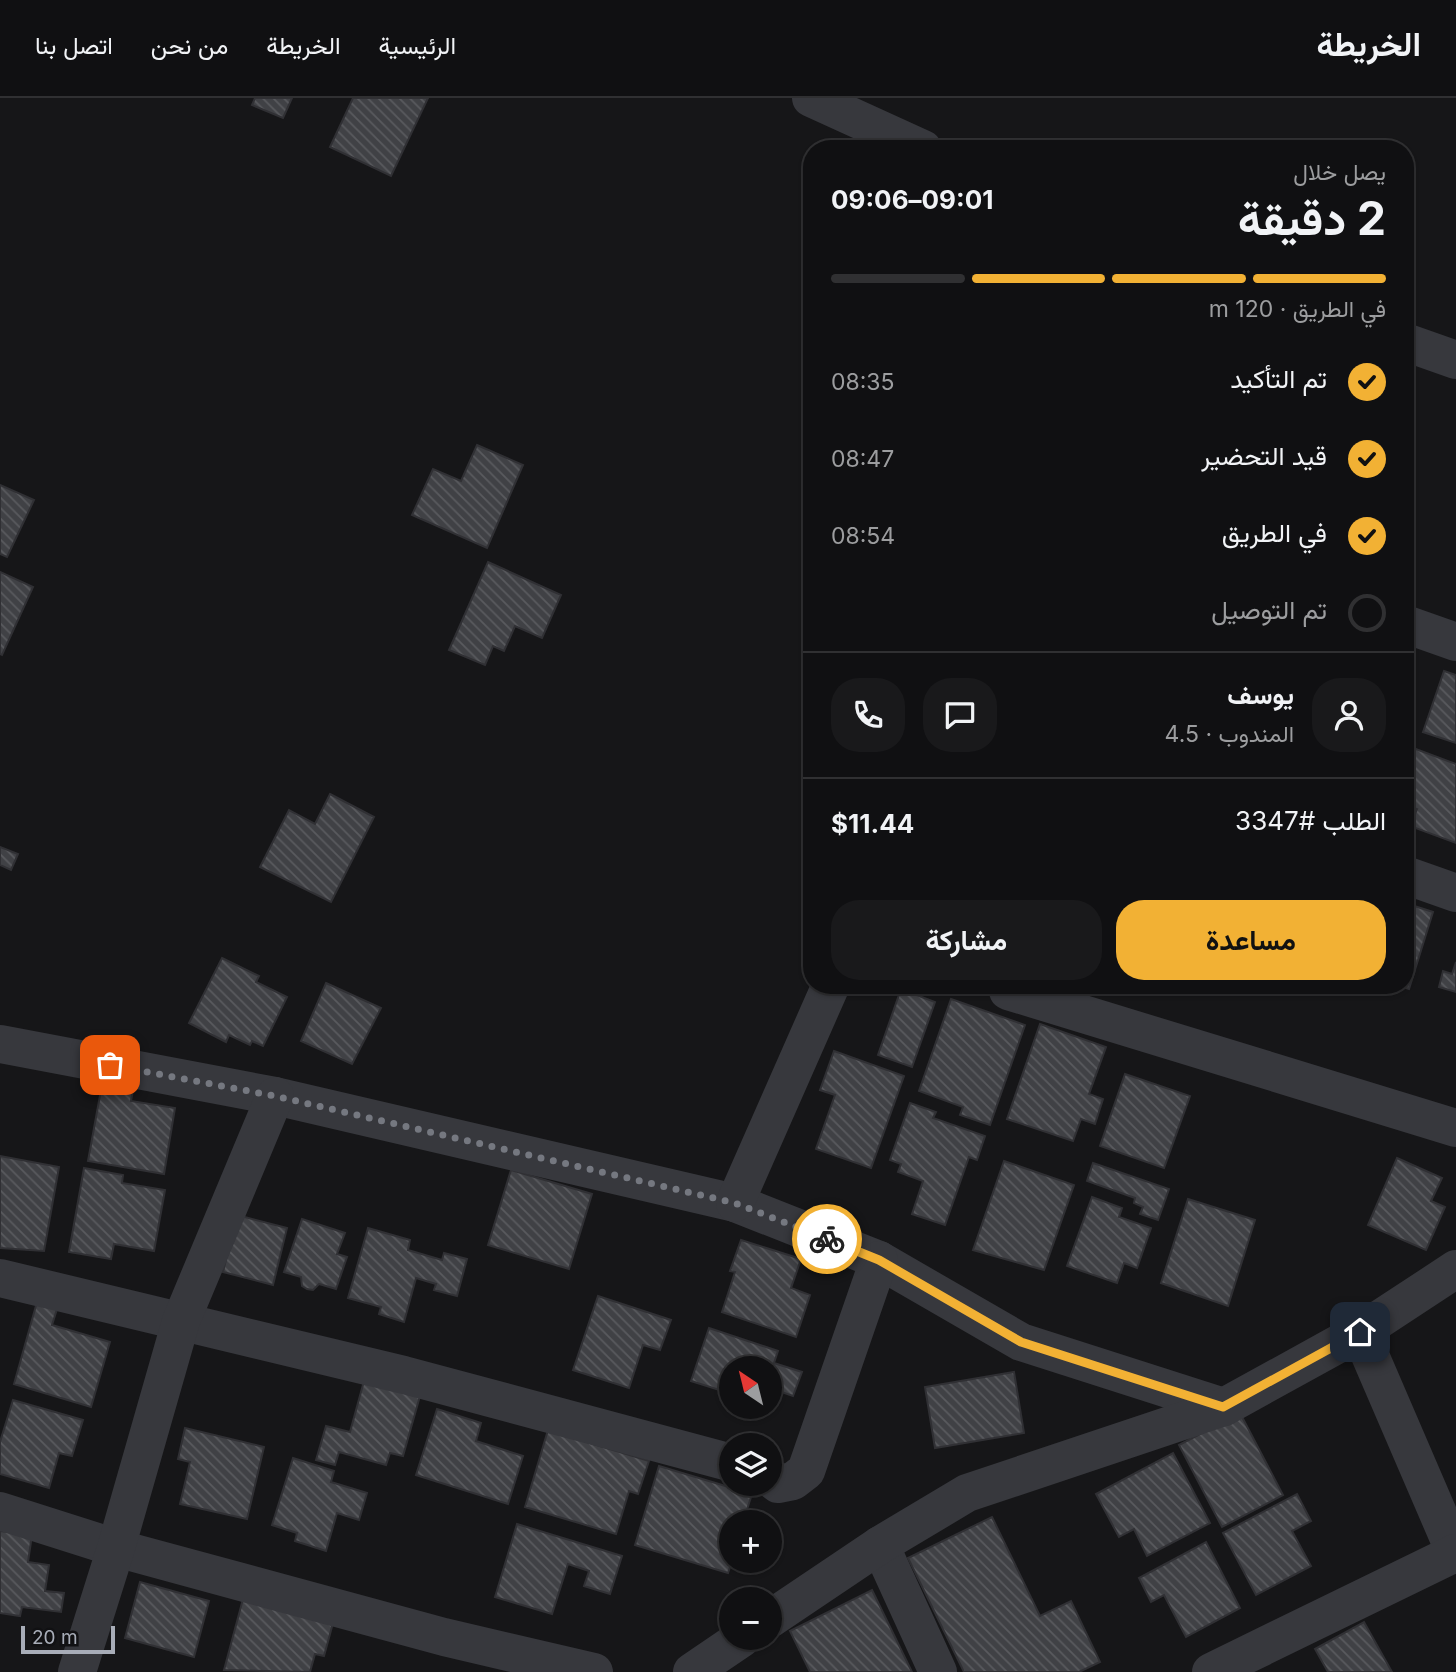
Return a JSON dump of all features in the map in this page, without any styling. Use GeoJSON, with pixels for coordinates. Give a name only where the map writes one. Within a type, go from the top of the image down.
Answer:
{"type":"FeatureCollection","features":[{"type":"Feature","properties":{"kind":"street"},"geometry":{"type":"LineString","coordinates":[[811,98],[903,140]]}},
{"type":"Feature","properties":{"kind":"street"},"geometry":{"type":"LineString","coordinates":[[1414,345],[1456,360]]}},
{"type":"Feature","properties":{"kind":"street"},"geometry":{"type":"LineString","coordinates":[[1414,627],[1456,642]]}},
{"type":"Feature","properties":{"kind":"street"},"geometry":{"type":"LineString","coordinates":[[1414,878],[1456,893]]}},
{"type":"Feature","properties":{"kind":"street"},"geometry":{"type":"LineString","coordinates":[[735,1203],[827,994]]}},
{"type":"Feature","properties":{"kind":"street"},"geometry":{"type":"LineString","coordinates":[[1018,994],[1456,1128]]}},
{"type":"Feature","properties":{"kind":"street"},"geometry":{"type":"LineString","coordinates":[[0,1044],[275,1096],[735,1203],[879,1260],[1021,1342],[1223,1407]]}},
{"type":"Feature","properties":{"kind":"street"},"geometry":{"type":"LineString","coordinates":[[77,1672],[116,1548],[181,1321],[275,1096]]}},
{"type":"Feature","properties":{"kind":"street"},"geometry":{"type":"LineString","coordinates":[[782,1482],[793,1481],[806,1471],[812,1458],[879,1260]]}},
{"type":"Feature","properties":{"kind":"street"},"geometry":{"type":"LineString","coordinates":[[782,1611],[880,1545],[967,1493],[1223,1407],[1360,1332],[1456,1269]]}},
{"type":"Feature","properties":{"kind":"street"},"geometry":{"type":"LineString","coordinates":[[0,1278],[404,1375],[719,1460]]}},
{"type":"Feature","properties":{"kind":"street"},"geometry":{"type":"LineString","coordinates":[[1210,1672],[1455,1554],[1360,1332]]}},
{"type":"Feature","properties":{"kind":"street"},"geometry":{"type":"LineString","coordinates":[[0,1511],[116,1548],[444,1637],[594,1672]]}},
{"type":"Feature","properties":{"kind":"street"},"geometry":{"type":"LineString","coordinates":[[880,1545],[938,1672]]}},
{"type":"Feature","properties":{"kind":"street"},"geometry":{"type":"LineString","coordinates":[[692,1672],[724,1650]]}},
{"type":"Feature","properties":{"kind":"building"},"geometry":{"type":"Polygon","coordinates":[[[255,98],[292,98],[283,118],[252,105],[255,98]]]}},
{"type":"Feature","properties":{"kind":"building"},"geometry":{"type":"Polygon","coordinates":[[[353,98],[428,98],[391,176],[330,147],[353,98]]]}},
{"type":"Feature","properties":{"kind":"building"},"geometry":{"type":"Polygon","coordinates":[[[477,445],[523,465],[487,548],[412,515],[433,469],[461,481],[477,445]]]}},
{"type":"Feature","properties":{"kind":"building"},"geometry":{"type":"Polygon","coordinates":[[[0,485],[34,500],[7,557],[0,554],[0,485]]]}},
{"type":"Feature","properties":{"kind":"building"},"geometry":{"type":"Polygon","coordinates":[[[488,562],[561,595],[542,638],[515,626],[504,651],[493,646],[485,665],[449,650],[488,562]]]}},
{"type":"Feature","properties":{"kind":"building"},"geometry":{"type":"Polygon","coordinates":[[[0,572],[33,587],[2,655],[0,654],[0,572]]]}},
{"type":"Feature","properties":{"kind":"building"},"geometry":{"type":"Polygon","coordinates":[[[1444,671],[1456,675],[1456,743],[1423,732],[1444,671]]]}},
{"type":"Feature","properties":{"kind":"building"},"geometry":{"type":"Polygon","coordinates":[[[1414,748],[1456,764],[1456,843],[1414,827],[1417,809],[1414,808],[1414,748]]]}},
{"type":"Feature","properties":{"kind":"building"},"geometry":{"type":"Polygon","coordinates":[[[330,794],[374,817],[331,902],[260,867],[289,810],[315,824],[330,794]]]}},
{"type":"Feature","properties":{"kind":"building"},"geometry":{"type":"Polygon","coordinates":[[[0,847],[18,854],[11,870],[0,865],[0,847]]]}},
{"type":"Feature","properties":{"kind":"building"},"geometry":{"type":"Polygon","coordinates":[[[1414,906],[1433,912],[1414,973],[1414,906]]]}},
{"type":"Feature","properties":{"kind":"building"},"geometry":{"type":"Polygon","coordinates":[[[222,958],[259,976],[256,982],[287,997],[263,1046],[252,1041],[250,1045],[229,1035],[226,1042],[189,1023],[222,958]]]}},
{"type":"Feature","properties":{"kind":"building"},"geometry":{"type":"Polygon","coordinates":[[[1456,962],[1456,992],[1439,987],[1443,971],[1452,974],[1456,962]]]}},
{"type":"Feature","properties":{"kind":"building"},"geometry":{"type":"Polygon","coordinates":[[[326,983],[381,1008],[352,1064],[301,1041],[326,983]]]}},
{"type":"Feature","properties":{"kind":"building"},"geometry":{"type":"Polygon","coordinates":[[[899,994],[914,994],[935,1002],[912,1067],[878,1055],[899,994]]]}},
{"type":"Feature","properties":{"kind":"building"},"geometry":{"type":"Polygon","coordinates":[[[951,999],[1025,1025],[990,1125],[960,1115],[963,1107],[919,1091],[951,999]]]}},
{"type":"Feature","properties":{"kind":"building"},"geometry":{"type":"Polygon","coordinates":[[[1040,1024],[1106,1047],[1089,1094],[1103,1099],[1095,1124],[1081,1119],[1073,1141],[1007,1119],[1040,1024]]]}},
{"type":"Feature","properties":{"kind":"building"},"geometry":{"type":"Polygon","coordinates":[[[834,1051],[904,1076],[871,1168],[816,1149],[835,1095],[820,1090],[834,1051]]]}},
{"type":"Feature","properties":{"kind":"building"},"geometry":{"type":"Polygon","coordinates":[[[1125,1074],[1190,1096],[1164,1168],[1100,1146],[1125,1074]]]}},
{"type":"Feature","properties":{"kind":"building"},"geometry":{"type":"Polygon","coordinates":[[[103,1079],[134,1085],[131,1101],[175,1108],[164,1174],[88,1161],[103,1079]]]}},
{"type":"Feature","properties":{"kind":"building"},"geometry":{"type":"Polygon","coordinates":[[[910,1103],[936,1112],[933,1118],[985,1136],[977,1160],[969,1157],[945,1225],[912,1214],[923,1181],[898,1172],[901,1164],[890,1160],[910,1103]]]}},
{"type":"Feature","properties":{"kind":"building"},"geometry":{"type":"Polygon","coordinates":[[[0,1156],[59,1167],[44,1251],[0,1248],[0,1156]]]}},
{"type":"Feature","properties":{"kind":"building"},"geometry":{"type":"Polygon","coordinates":[[[1397,1158],[1442,1178],[1431,1201],[1445,1207],[1426,1250],[1368,1225],[1397,1158]]]}},
{"type":"Feature","properties":{"kind":"building"},"geometry":{"type":"Polygon","coordinates":[[[1004,1161],[1074,1185],[1044,1270],[973,1250],[1004,1161]]]}},
{"type":"Feature","properties":{"kind":"building"},"geometry":{"type":"Polygon","coordinates":[[[1093,1163],[1169,1189],[1158,1220],[1140,1214],[1143,1207],[1134,1203],[1135,1198],[1087,1181],[1093,1163]]]}},
{"type":"Feature","properties":{"kind":"building"},"geometry":{"type":"Polygon","coordinates":[[[84,1168],[123,1175],[122,1183],[165,1190],[154,1251],[114,1244],[111,1259],[69,1252],[84,1168]]]}},
{"type":"Feature","properties":{"kind":"building"},"geometry":{"type":"Polygon","coordinates":[[[511,1170],[592,1194],[569,1269],[488,1245],[511,1170]]]}},
{"type":"Feature","properties":{"kind":"building"},"geometry":{"type":"Polygon","coordinates":[[[1092,1197],[1122,1208],[1119,1217],[1151,1228],[1137,1268],[1124,1263],[1117,1283],[1067,1266],[1092,1197]]]}},
{"type":"Feature","properties":{"kind":"building"},"geometry":{"type":"Polygon","coordinates":[[[1188,1199],[1255,1220],[1228,1306],[1161,1283],[1188,1199]]]}},
{"type":"Feature","properties":{"kind":"building"},"geometry":{"type":"Polygon","coordinates":[[[237,1215],[287,1228],[273,1285],[223,1272],[237,1215]]]}},
{"type":"Feature","properties":{"kind":"building"},"geometry":{"type":"Polygon","coordinates":[[[302,1219],[345,1233],[337,1254],[347,1257],[336,1289],[319,1284],[313,1290],[307,1289],[302,1286],[301,1277],[284,1272],[302,1219]]]}},
{"type":"Feature","properties":{"kind":"building"},"geometry":{"type":"Polygon","coordinates":[[[368,1228],[410,1240],[408,1250],[442,1260],[444,1253],[467,1259],[457,1296],[434,1290],[436,1284],[416,1278],[404,1322],[379,1314],[381,1307],[348,1298],[368,1228]]]}},
{"type":"Feature","properties":{"kind":"building"},"geometry":{"type":"Polygon","coordinates":[[[741,1240],[801,1259],[791,1288],[810,1295],[796,1337],[722,1312],[735,1272],[730,1271],[741,1240]]]}},
{"type":"Feature","properties":{"kind":"building"},"geometry":{"type":"Polygon","coordinates":[[[598,1296],[671,1320],[660,1350],[643,1345],[629,1388],[573,1370],[598,1296]]]}},
{"type":"Feature","properties":{"kind":"building"},"geometry":{"type":"Polygon","coordinates":[[[37,1302],[57,1309],[52,1325],[110,1342],[91,1407],[14,1384],[37,1302]]]}},
{"type":"Feature","properties":{"kind":"building"},"geometry":{"type":"Polygon","coordinates":[[[709,1328],[778,1351],[776,1356],[719,1356],[719,1390],[691,1381],[709,1328]]]}},
{"type":"Feature","properties":{"kind":"building"},"geometry":{"type":"Polygon","coordinates":[[[782,1366],[802,1372],[793,1396],[782,1392],[782,1366]]]}},
{"type":"Feature","properties":{"kind":"building"},"geometry":{"type":"Polygon","coordinates":[[[1014,1372],[1024,1433],[935,1448],[925,1387],[1014,1372]]]}},
{"type":"Feature","properties":{"kind":"building"},"geometry":{"type":"Polygon","coordinates":[[[364,1381],[420,1396],[403,1456],[390,1453],[386,1465],[339,1452],[335,1465],[316,1460],[326,1426],[350,1432],[364,1381]]]}},
{"type":"Feature","properties":{"kind":"building"},"geometry":{"type":"Polygon","coordinates":[[[13,1400],[83,1420],[72,1456],[59,1453],[49,1488],[0,1474],[0,1442],[13,1400]]]}},
{"type":"Feature","properties":{"kind":"building"},"geometry":{"type":"Polygon","coordinates":[[[437,1409],[481,1423],[476,1441],[523,1456],[508,1504],[416,1475],[437,1409]]]}},
{"type":"Feature","properties":{"kind":"building"},"geometry":{"type":"Polygon","coordinates":[[[1240,1413],[1283,1495],[1222,1527],[1179,1445],[1240,1413]]]}},
{"type":"Feature","properties":{"kind":"building"},"geometry":{"type":"Polygon","coordinates":[[[185,1428],[264,1447],[247,1519],[180,1504],[190,1462],[178,1459],[185,1428]]]}},
{"type":"Feature","properties":{"kind":"building"},"geometry":{"type":"Polygon","coordinates":[[[548,1430],[649,1461],[638,1494],[629,1491],[616,1534],[525,1507],[548,1430]]]}},
{"type":"Feature","properties":{"kind":"building"},"geometry":{"type":"Polygon","coordinates":[[[1173,1453],[1210,1523],[1147,1556],[1134,1529],[1119,1537],[1096,1494],[1173,1453]]]}},
{"type":"Feature","properties":{"kind":"building"},"geometry":{"type":"Polygon","coordinates":[[[293,1458],[334,1471],[331,1482],[367,1493],[359,1520],[337,1513],[326,1551],[295,1541],[297,1533],[272,1525],[293,1458]]]}},
{"type":"Feature","properties":{"kind":"building"},"geometry":{"type":"Polygon","coordinates":[[[659,1466],[719,1484],[719,1496],[751,1496],[747,1510],[719,1510],[719,1570],[635,1545],[659,1466]]]}},
{"type":"Feature","properties":{"kind":"building"},"geometry":{"type":"Polygon","coordinates":[[[1297,1494],[1311,1521],[1292,1531],[1311,1566],[1256,1595],[1223,1533],[1297,1494]]]}},
{"type":"Feature","properties":{"kind":"building"},"geometry":{"type":"Polygon","coordinates":[[[992,1517],[1040,1616],[1071,1601],[1100,1662],[1079,1672],[964,1672],[908,1558],[992,1517]]]}},
{"type":"Feature","properties":{"kind":"building"},"geometry":{"type":"Polygon","coordinates":[[[517,1524],[622,1556],[610,1594],[584,1586],[589,1571],[568,1564],[552,1614],[495,1597],[517,1524]]]}},
{"type":"Feature","properties":{"kind":"building"},"geometry":{"type":"Polygon","coordinates":[[[0,1531],[32,1535],[28,1562],[49,1565],[45,1591],[64,1593],[61,1612],[22,1607],[20,1616],[0,1613],[0,1531]]]}},
{"type":"Feature","properties":{"kind":"building"},"geometry":{"type":"Polygon","coordinates":[[[1206,1542],[1240,1608],[1186,1637],[1164,1595],[1151,1602],[1139,1578],[1206,1542]]]}},
{"type":"Feature","properties":{"kind":"building"},"geometry":{"type":"Polygon","coordinates":[[[140,1582],[209,1601],[194,1657],[125,1638],[140,1582]]]}},
{"type":"Feature","properties":{"kind":"building"},"geometry":{"type":"Polygon","coordinates":[[[872,1590],[912,1672],[810,1672],[790,1631],[872,1590]]]}},
{"type":"Feature","properties":{"kind":"building"},"geometry":{"type":"Polygon","coordinates":[[[243,1599],[333,1623],[324,1656],[315,1654],[310,1672],[224,1670],[243,1599]]]}},
{"type":"Feature","properties":{"kind":"building"},"geometry":{"type":"Polygon","coordinates":[[[1364,1622],[1392,1672],[1328,1672],[1315,1649],[1364,1622]]]}},
{"type":"Feature","properties":{"kind":"way so far"},"geometry":{"type":"LineString","coordinates":[[110,1065],[275,1096],[735,1203],[827,1239]]}},
{"type":"Feature","properties":{"kind":"route"},"geometry":{"type":"LineString","coordinates":[[827,1239],[879,1260],[1021,1342],[1223,1407],[1360,1332]]}}]}
